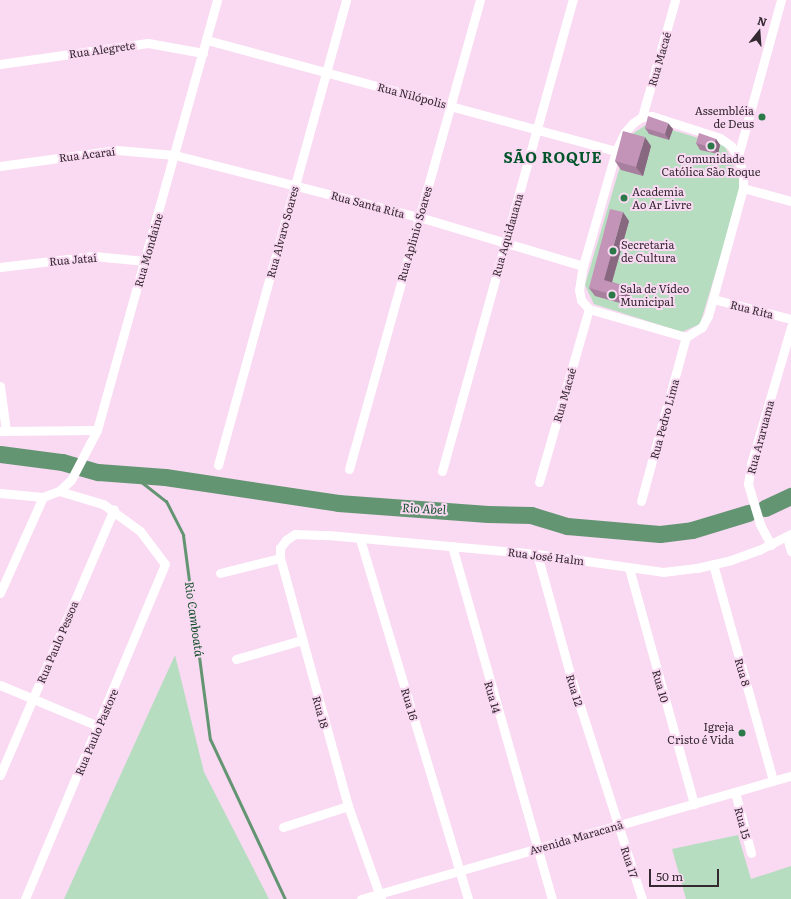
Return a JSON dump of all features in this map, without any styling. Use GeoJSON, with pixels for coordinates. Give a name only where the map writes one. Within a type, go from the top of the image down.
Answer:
{"type":"FeatureCollection","features":[{"type":"Feature","properties":{"kind":"street","name":"Rua Mondaine"},"geometry":{"type":"LineString","coordinates":[[59,491],[71,480],[97,430],[175,155],[217,0]]}},
{"type":"Feature","properties":{"kind":"street","name":"Rua Alvaro Soares"},"geometry":{"type":"LineString","coordinates":[[218,465],[346,0]]}},
{"type":"Feature","properties":{"kind":"street","name":"Rua Aplinio Soares"},"geometry":{"type":"LineString","coordinates":[[349,469],[480,0]]}},
{"type":"Feature","properties":{"kind":"street","name":"Rua Aquidauana"},"geometry":{"type":"LineString","coordinates":[[442,471],[573,0]]}},
{"type":"Feature","properties":{"kind":"street","name":"Rua Macaé"},"geometry":{"type":"LineString","coordinates":[[642,117],[676,0]]}},
{"type":"Feature","properties":{"kind":"street"},"geometry":{"type":"LineString","coordinates":[[738,156],[781,0]]}},
{"type":"Feature","properties":{"kind":"street","name":"Rua Nilópolis"},"geometry":{"type":"LineString","coordinates":[[207,40],[326,71],[536,131],[616,151]]}},
{"type":"Feature","properties":{"kind":"street","name":"Rua Alegrete"},"geometry":{"type":"LineString","coordinates":[[0,64],[148,43],[203,53]]}},
{"type":"Feature","properties":{"kind":"street"},"geometry":{"type":"LineString","coordinates":[[652,116],[705,131],[720,138],[731,146],[738,156],[743,175],[743,188],[714,299],[702,327],[686,337],[589,308],[581,300],[579,290],[582,266],[616,151],[625,132],[633,123],[642,117],[652,116]]}},
{"type":"Feature","properties":{"kind":"street","name":"Rua Acaraí"},"geometry":{"type":"LineString","coordinates":[[0,166],[117,150],[175,155]]}},
{"type":"Feature","properties":{"kind":"street","name":"Rua Santa Rita"},"geometry":{"type":"LineString","coordinates":[[175,155],[419,217],[582,266]]}},
{"type":"Feature","properties":{"kind":"street"},"geometry":{"type":"LineString","coordinates":[[743,188],[791,201]]}},
{"type":"Feature","properties":{"kind":"street","name":"Rua Jataí"},"geometry":{"type":"LineString","coordinates":[[0,267],[94,256],[145,261]]}},
{"type":"Feature","properties":{"kind":"street","name":"Rua Rita"},"geometry":{"type":"LineString","coordinates":[[714,299],[791,319]]}},
{"type":"Feature","properties":{"kind":"street","name":"Rua Macaé"},"geometry":{"type":"LineString","coordinates":[[539,482],[589,308]]}},
{"type":"Feature","properties":{"kind":"street","name":"Rua Araruama"},"geometry":{"type":"LineString","coordinates":[[771,545],[760,524],[749,491],[751,464],[791,328]]}},
{"type":"Feature","properties":{"kind":"street","name":"Rua Pedro Lima"},"geometry":{"type":"LineString","coordinates":[[641,501],[686,337]]}},
{"type":"Feature","properties":{"kind":"street"},"geometry":{"type":"LineString","coordinates":[[0,386],[3,431],[97,430]]}},
{"type":"Feature","properties":{"kind":"street"},"geometry":{"type":"LineString","coordinates":[[0,493],[43,497],[59,491],[84,496],[114,509]]}},
{"type":"Feature","properties":{"kind":"street"},"geometry":{"type":"LineString","coordinates":[[0,592],[43,497]]}},
{"type":"Feature","properties":{"kind":"street","name":"Rua Paulo Pastore"},"geometry":{"type":"LineString","coordinates":[[25,899],[165,564],[151,542],[114,509]]}},
{"type":"Feature","properties":{"kind":"street","name":"Rua Paulo Pessoa"},"geometry":{"type":"LineString","coordinates":[[0,775],[114,509]]}},
{"type":"Feature","properties":{"kind":"street","name":"Rua José Halm"},"geometry":{"type":"LineString","coordinates":[[280,558],[280,548],[286,540],[295,534],[360,538],[538,554],[663,572],[713,564],[771,545],[789,536]]}},
{"type":"Feature","properties":{"kind":"street"},"geometry":{"type":"LineString","coordinates":[[789,536],[791,551]]}},
{"type":"Feature","properties":{"kind":"street","name":"Rua 16"},"geometry":{"type":"LineString","coordinates":[[360,538],[468,899]]}},
{"type":"Feature","properties":{"kind":"street","name":"Rua 14"},"geometry":{"type":"LineString","coordinates":[[452,546],[552,899]]}},
{"type":"Feature","properties":{"kind":"street","name":"Rua 12"},"geometry":{"type":"LineString","coordinates":[[538,554],[572,681],[617,825]]}},
{"type":"Feature","properties":{"kind":"street"},"geometry":{"type":"LineString","coordinates":[[220,573],[280,558]]}},
{"type":"Feature","properties":{"kind":"street","name":"Rua 18"},"geometry":{"type":"LineString","coordinates":[[280,558],[348,806],[380,896]]}},
{"type":"Feature","properties":{"kind":"street","name":"Rua 8"},"geometry":{"type":"LineString","coordinates":[[713,564],[773,781]]}},
{"type":"Feature","properties":{"kind":"street","name":"Rua 10"},"geometry":{"type":"LineString","coordinates":[[629,568],[694,804]]}},
{"type":"Feature","properties":{"kind":"street"},"geometry":{"type":"LineString","coordinates":[[236,659],[302,640]]}},
{"type":"Feature","properties":{"kind":"street"},"geometry":{"type":"LineString","coordinates":[[0,685],[98,726]]}},
{"type":"Feature","properties":{"kind":"street","name":"Avenida Maracanã"},"geometry":{"type":"LineString","coordinates":[[361,899],[380,896],[460,869],[791,776]]}},
{"type":"Feature","properties":{"kind":"street","name":"Rua 15"},"geometry":{"type":"LineString","coordinates":[[735,792],[751,853]]}},
{"type":"Feature","properties":{"kind":"street"},"geometry":{"type":"LineString","coordinates":[[283,827],[348,806]]}},
{"type":"Feature","properties":{"kind":"street","name":"Rua 17"},"geometry":{"type":"LineString","coordinates":[[617,825],[642,899]]}},
{"type":"Feature","properties":{"kind":"green space"},"geometry":{"type":"Polygon","coordinates":[[[649,123],[725,146],[742,186],[700,324],[682,332],[594,304],[585,285],[629,136],[649,123]]]}},
{"type":"Feature","properties":{"kind":"green space"},"geometry":{"type":"Polygon","coordinates":[[[175,655],[204,772],[269,899],[64,899],[175,655]]]}},
{"type":"Feature","properties":{"kind":"green space"},"geometry":{"type":"Polygon","coordinates":[[[738,835],[751,879],[791,866],[791,899],[686,899],[672,849],[738,835]]]}},
{"type":"Feature","properties":{"kind":"building"},"geometry":{"type":"Polygon","coordinates":[[[648,116],[668,123],[665,134],[645,128],[648,116]]]}},
{"type":"Feature","properties":{"kind":"building"},"geometry":{"type":"Polygon","coordinates":[[[623,131],[645,137],[636,167],[615,161],[623,131]]]}},
{"type":"Feature","properties":{"kind":"building"},"geometry":{"type":"Polygon","coordinates":[[[699,133],[716,139],[713,148],[696,143],[699,133]]]}},
{"type":"Feature","properties":{"kind":"building"},"geometry":{"type":"Polygon","coordinates":[[[610,209],[623,212],[604,280],[624,286],[621,297],[589,288],[610,209]]]}},
{"type":"Feature","properties":{"kind":"waterway","name":"Rio Abel"},"geometry":{"type":"LineString","coordinates":[[0,454],[62,462],[98,472],[165,477],[338,503],[488,514],[531,515],[567,526],[660,534],[692,530],[748,513]]}},
{"type":"Feature","properties":{"kind":"waterway","name":"Rio Camboatá"},"geometry":{"type":"LineString","coordinates":[[98,472],[140,481],[166,501],[183,535],[210,739],[285,899]]}},
{"type":"Feature","properties":{"kind":"waterway","name":"Rio Abel"},"geometry":{"type":"LineString","coordinates":[[765,508],[791,496]]}},
{"type":"Feature","properties":{"kind":"place","name":"Assembléia de Deus"},"geometry":{"type":"Point","coordinates":[762,117]}},
{"type":"Feature","properties":{"kind":"place","name":"Comunidade Católica São Roque"},"geometry":{"type":"Point","coordinates":[711,146]}},
{"type":"Feature","properties":{"kind":"place","name":"Academia Ao Ar Livre"},"geometry":{"type":"Point","coordinates":[624,198]}},
{"type":"Feature","properties":{"kind":"place","name":"Secretaria de Cultura"},"geometry":{"type":"Point","coordinates":[613,251]}},
{"type":"Feature","properties":{"kind":"place","name":"Sala de Vídeo Municipal"},"geometry":{"type":"Point","coordinates":[612,295]}},
{"type":"Feature","properties":{"kind":"place","name":"Igreja Cristo é Vida"},"geometry":{"type":"Point","coordinates":[742,733]}},
{"type":"Feature","properties":{"kind":"district","name":"SÃO ROQUE"},"geometry":{"type":"Point","coordinates":[553,157]}}]}
